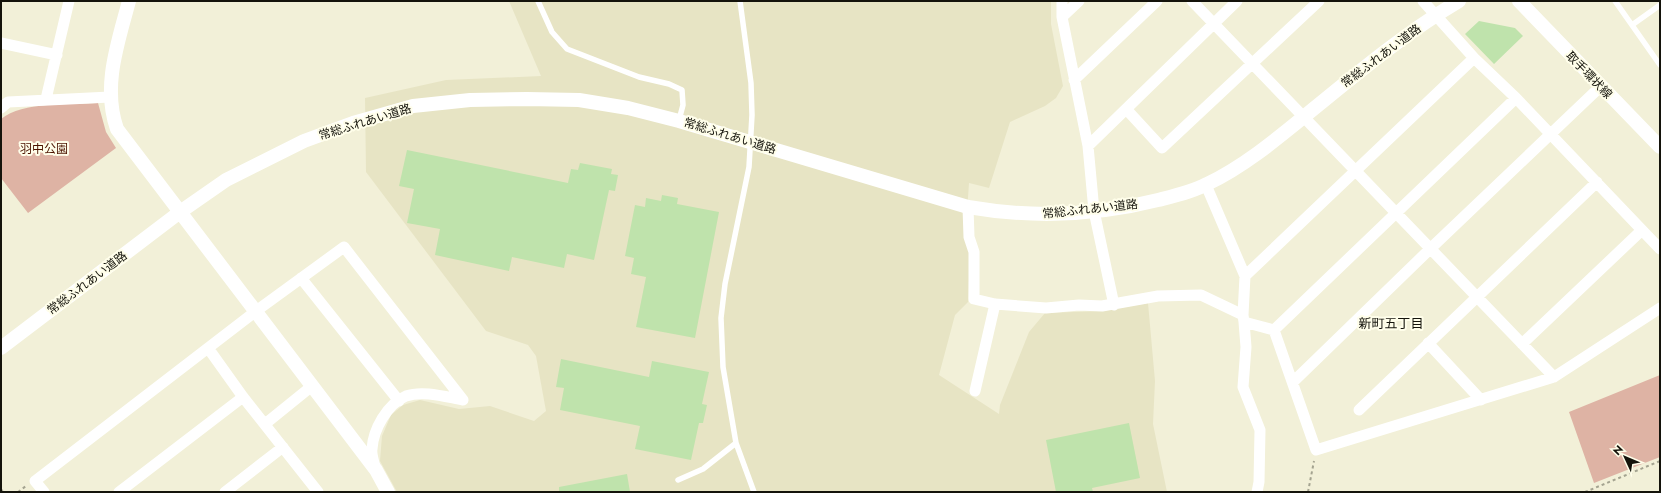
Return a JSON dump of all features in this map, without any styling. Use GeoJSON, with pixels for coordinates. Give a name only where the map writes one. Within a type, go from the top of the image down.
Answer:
{"type":"FeatureCollection","features":[{"type":"Feature","properties":{"kind":"street"},"geometry":{"type":"LineString","coordinates":[[46,99],[69,1]]}},
{"type":"Feature","properties":{"kind":"street"},"geometry":{"type":"LineString","coordinates":[[129,1],[113,62],[110,97],[112,114],[117,128],[376,470],[388,492]]}},
{"type":"Feature","properties":{"kind":"street"},"geometry":{"type":"LineString","coordinates":[[1062,1],[1062,17],[1088,146],[1094,211],[1114,305]]}},
{"type":"Feature","properties":{"kind":"street"},"geometry":{"type":"LineString","coordinates":[[1062,17],[1079,1]]}},
{"type":"Feature","properties":{"kind":"street"},"geometry":{"type":"LineString","coordinates":[[1074,80],[1157,1]]}},
{"type":"Feature","properties":{"kind":"street"},"geometry":{"type":"LineString","coordinates":[[1192,1],[1302,118],[1554,377]]}},
{"type":"Feature","properties":{"kind":"street"},"geometry":{"type":"LineString","coordinates":[[1088,146],[1127,110],[1237,1]]}},
{"type":"Feature","properties":{"kind":"street"},"geometry":{"type":"LineString","coordinates":[[1127,110],[1162,148],[1319,1]]}},
{"type":"Feature","properties":{"kind":"street"},"geometry":{"type":"LineString","coordinates":[[1423,1],[1474,58],[1516,98],[1660,249]]}},
{"type":"Feature","properties":{"kind":"street","name":"常総ふれあい道路"},"geometry":{"type":"LineString","coordinates":[[1,348],[180,212],[226,180],[304,141],[353,123],[413,106],[470,100],[527,98],[579,100],[628,108],[679,121],[968,207],[1002,213],[1036,215],[1094,211],[1135,206],[1206,185],[1265,148],[1364,68],[1435,15],[1459,1]]}},
{"type":"Feature","properties":{"kind":"street","name":"取手環状線"},"geometry":{"type":"LineString","coordinates":[[1519,1],[1600,87],[1660,147]]}},
{"type":"Feature","properties":{"kind":"street"},"geometry":{"type":"LineString","coordinates":[[1,43],[57,55]]}},
{"type":"Feature","properties":{"kind":"street"},"geometry":{"type":"LineString","coordinates":[[1245,276],[1474,58]]}},
{"type":"Feature","properties":{"kind":"street"},"geometry":{"type":"LineString","coordinates":[[1293,382],[1600,87]]}},
{"type":"Feature","properties":{"kind":"street"},"geometry":{"type":"LineString","coordinates":[[1,108],[8,102],[110,97]]}},
{"type":"Feature","properties":{"kind":"street"},"geometry":{"type":"LineString","coordinates":[[1274,330],[1516,98]]}},
{"type":"Feature","properties":{"kind":"street"},"geometry":{"type":"LineString","coordinates":[[1359,410],[1597,182]]}},
{"type":"Feature","properties":{"kind":"street"},"geometry":{"type":"LineString","coordinates":[[1206,185],[1245,276],[1244,318],[1246,347],[1243,387],[1260,430],[1259,482],[1257,492]]}},
{"type":"Feature","properties":{"kind":"street"},"geometry":{"type":"LineString","coordinates":[[968,207],[969,237],[974,252],[974,299],[995,304],[1046,308],[1079,305],[1114,305],[1158,296],[1201,295],[1244,318],[1274,330],[1316,450],[1554,377],[1660,308]]}},
{"type":"Feature","properties":{"kind":"street"},"geometry":{"type":"LineString","coordinates":[[1522,344],[1642,230]]}},
{"type":"Feature","properties":{"kind":"street"},"geometry":{"type":"LineString","coordinates":[[44,492],[35,481],[256,311],[344,247],[463,400],[423,394],[405,396],[381,421],[372,450],[376,470]]}},
{"type":"Feature","properties":{"kind":"street"},"geometry":{"type":"LineString","coordinates":[[301,278],[399,401]]}},
{"type":"Feature","properties":{"kind":"street"},"geometry":{"type":"LineString","coordinates":[[975,391],[995,304]]}},
{"type":"Feature","properties":{"kind":"street"},"geometry":{"type":"LineString","coordinates":[[1428,343],[1481,400]]}},
{"type":"Feature","properties":{"kind":"street"},"geometry":{"type":"LineString","coordinates":[[208,348],[243,397],[318,492]]}},
{"type":"Feature","properties":{"kind":"street"},"geometry":{"type":"LineString","coordinates":[[265,424],[312,386]]}},
{"type":"Feature","properties":{"kind":"street"},"geometry":{"type":"LineString","coordinates":[[119,492],[243,397]]}},
{"type":"Feature","properties":{"kind":"street"},"geometry":{"type":"LineString","coordinates":[[225,492],[283,447]]}},
{"type":"Feature","properties":{"kind":"lane"},"geometry":{"type":"LineString","coordinates":[[538,1],[552,32],[567,49],[639,77],[669,84],[682,90],[683,105],[679,121]]}},
{"type":"Feature","properties":{"kind":"lane"},"geometry":{"type":"LineString","coordinates":[[740,1],[751,83],[752,115],[748,167],[725,284],[721,318],[722,367],[736,443],[754,492]]}},
{"type":"Feature","properties":{"kind":"lane"},"geometry":{"type":"LineString","coordinates":[[1615,1],[1660,65]]}},
{"type":"Feature","properties":{"kind":"lane"},"geometry":{"type":"LineString","coordinates":[[1632,25],[1660,5]]}},
{"type":"Feature","properties":{"kind":"lane"},"geometry":{"type":"LineString","coordinates":[[678,480],[704,468],[736,443]]}},
{"type":"Feature","properties":{"kind":"path"},"geometry":{"type":"LineString","coordinates":[[1308,492],[1316,450]]}},
{"type":"Feature","properties":{"kind":"path"},"geometry":{"type":"LineString","coordinates":[[1585,492],[1660,461]]}},
{"type":"Feature","properties":{"kind":"path"},"geometry":{"type":"LineString","coordinates":[[18,492],[29,484]]}},
{"type":"Feature","properties":{"kind":"shaded area"},"geometry":{"type":"Polygon","coordinates":[[[509,1],[1051,1],[1051,24],[1063,86],[1056,98],[1045,106],[1010,122],[989,188],[969,183],[966,227],[970,255],[968,302],[955,315],[939,375],[999,414],[1000,405],[1029,332],[1045,313],[1102,311],[1148,303],[1155,381],[1153,424],[1167,492],[397,492],[380,461],[382,436],[391,415],[403,405],[420,400],[459,409],[490,406],[534,421],[546,411],[536,356],[528,345],[486,331],[366,172],[365,98],[446,80],[541,76],[509,1]]]}},
{"type":"Feature","properties":{"kind":"green space","name":"羽中公園"},"geometry":{"type":"Polygon","coordinates":[[[98,103],[106,132],[116,148],[28,213],[1,178],[1,119],[10,113],[34,107],[61,104],[98,103]]]}},
{"type":"Feature","properties":{"kind":"green space"},"geometry":{"type":"Polygon","coordinates":[[[1660,375],[1660,457],[1594,483],[1569,412],[1660,375]]]}},
{"type":"Feature","properties":{"kind":"building"},"geometry":{"type":"Polygon","coordinates":[[[1479,21],[1515,28],[1523,36],[1494,64],[1465,34],[1479,21]]]}},
{"type":"Feature","properties":{"kind":"building"},"geometry":{"type":"Polygon","coordinates":[[[407,150],[568,183],[571,169],[578,170],[580,163],[612,169],[611,174],[618,175],[615,191],[609,190],[594,260],[567,254],[564,268],[512,257],[509,271],[435,255],[440,229],[407,223],[414,189],[399,186],[407,150]]]}},
{"type":"Feature","properties":{"kind":"building"},"geometry":{"type":"Polygon","coordinates":[[[662,195],[678,198],[677,204],[719,212],[695,338],[636,327],[646,277],[631,274],[634,258],[625,256],[635,205],[645,207],[646,198],[661,201],[662,195]]]}},
{"type":"Feature","properties":{"kind":"building"},"geometry":{"type":"Polygon","coordinates":[[[561,359],[649,377],[652,361],[709,372],[702,404],[707,405],[703,423],[699,423],[691,460],[635,449],[640,426],[560,410],[564,388],[556,387],[561,359]]]}},
{"type":"Feature","properties":{"kind":"building"},"geometry":{"type":"Polygon","coordinates":[[[1129,423],[1140,478],[1092,488],[1093,492],[1056,492],[1046,440],[1129,423]]]}},
{"type":"Feature","properties":{"kind":"building"},"geometry":{"type":"Polygon","coordinates":[[[627,474],[630,492],[559,492],[559,487],[627,474]]]}},
{"type":"Feature","properties":{"kind":"district","name":"新町五丁目"},"geometry":{"type":"Point","coordinates":[1391,323]}}]}
